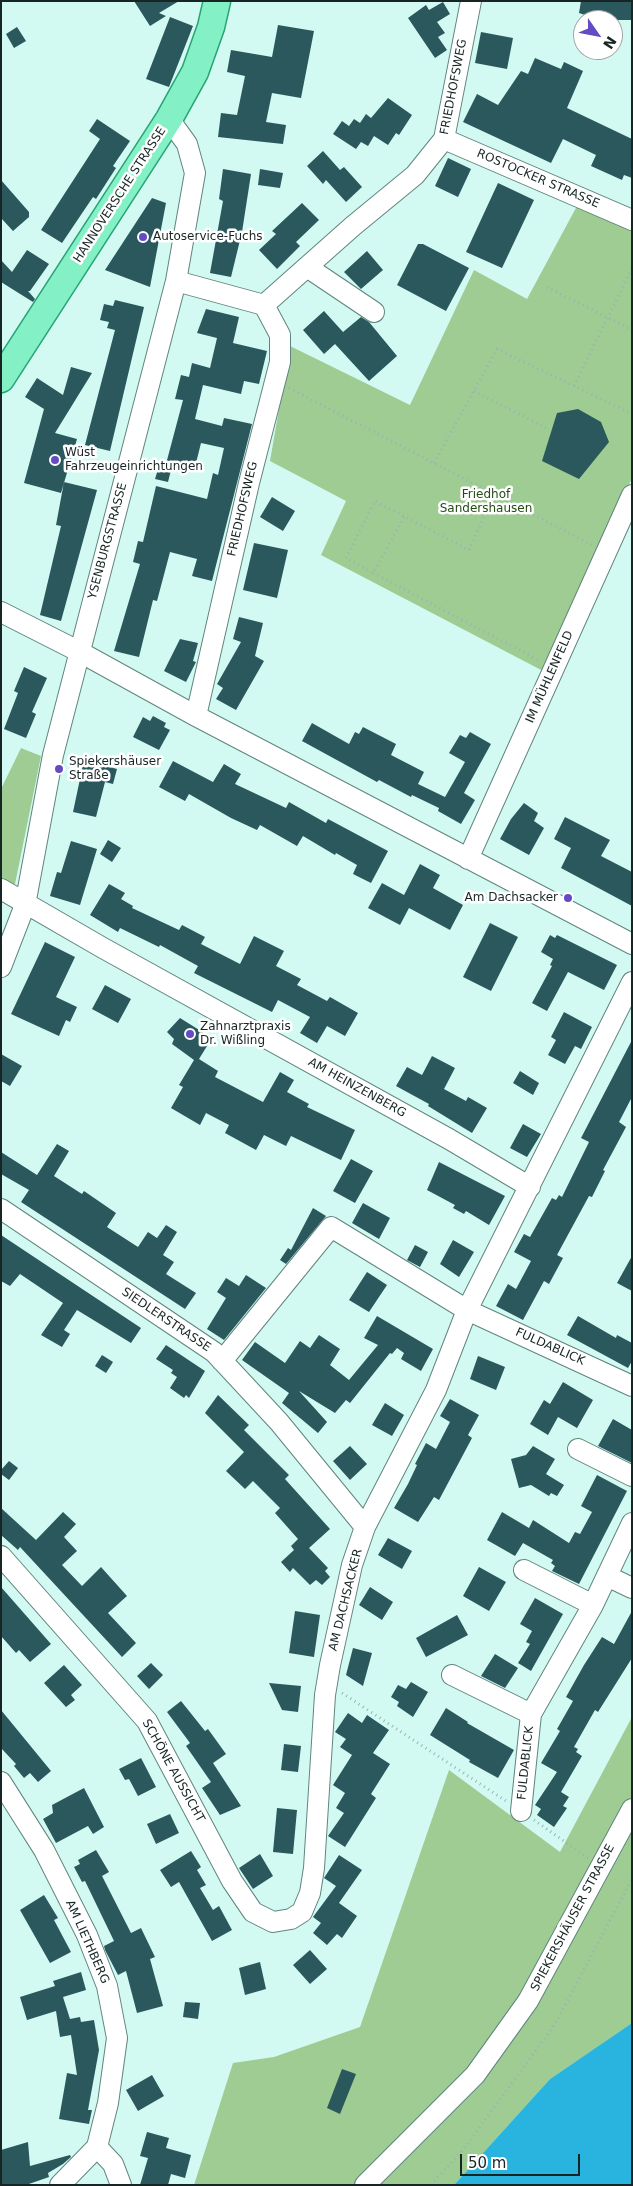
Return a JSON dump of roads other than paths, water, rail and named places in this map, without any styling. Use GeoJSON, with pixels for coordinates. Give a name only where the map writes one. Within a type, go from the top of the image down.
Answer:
{"type":"FeatureCollection","features":[{"type":"Feature","properties":{"kind":"main road","name":"HANNOVERSCHE STRASSE"},"geometry":{"type":"LineString","coordinates":[[1,379],[169,119],[195,72],[211,27],[217,1]]}},
{"type":"Feature","properties":{"kind":"street","name":"FRIEDHOFSWEG"},"geometry":{"type":"LineString","coordinates":[[196,716],[249,484],[280,362],[280,335],[264,305],[353,226],[415,175],[444,139],[471,1]]}},
{"type":"Feature","properties":{"kind":"street","name":"YSENBURGSTRASSE"},"geometry":{"type":"LineString","coordinates":[[1,967],[25,905],[53,756],[78,651],[176,281],[195,172],[187,144],[169,119]]}},
{"type":"Feature","properties":{"kind":"street","name":"ROSTOCKER STRASSE"},"geometry":{"type":"LineString","coordinates":[[444,139],[632,220]]}},
{"type":"Feature","properties":{"kind":"street"},"geometry":{"type":"LineString","coordinates":[[307,267],[374,312]]}},
{"type":"Feature","properties":{"kind":"street"},"geometry":{"type":"LineString","coordinates":[[176,281],[264,305]]}},
{"type":"Feature","properties":{"kind":"street","name":"IM MÜHLENFELD"},"geometry":{"type":"LineString","coordinates":[[468,859],[632,495]]}},
{"type":"Feature","properties":{"kind":"street"},"geometry":{"type":"LineString","coordinates":[[1,612],[632,944]]}},
{"type":"Feature","properties":{"kind":"street","name":"AM HEINZENBERG"},"geometry":{"type":"LineString","coordinates":[[1,889],[25,905],[450,1138],[530,1187]]}},
{"type":"Feature","properties":{"kind":"street","name":"AM DACHSACKER"},"geometry":{"type":"LineString","coordinates":[[302,1912],[310,1893],[314,1868],[327,1683],[352,1565],[365,1527],[436,1390],[467,1310],[632,982]]}},
{"type":"Feature","properties":{"kind":"street","name":"SIEDLERSTRASSE"},"geometry":{"type":"LineString","coordinates":[[1,1209],[214,1352],[279,1422],[365,1527]]}},
{"type":"Feature","properties":{"kind":"street"},"geometry":{"type":"LineString","coordinates":[[222,1361],[331,1227],[467,1310]]}},
{"type":"Feature","properties":{"kind":"street","name":"FULDABLICK"},"geometry":{"type":"LineString","coordinates":[[467,1310],[632,1386]]}},
{"type":"Feature","properties":{"kind":"street"},"geometry":{"type":"LineString","coordinates":[[578,1449],[632,1476]]}},
{"type":"Feature","properties":{"kind":"street","name":"FULDABLICK"},"geometry":{"type":"LineString","coordinates":[[522,1811],[532,1714],[593,1605],[632,1523]]}},
{"type":"Feature","properties":{"kind":"street","name":"SCHÖNE AUSSICHT"},"geometry":{"type":"LineString","coordinates":[[1,1556],[147,1721],[232,1882],[253,1912],[273,1922],[291,1919],[302,1912]]}},
{"type":"Feature","properties":{"kind":"street"},"geometry":{"type":"LineString","coordinates":[[524,1570],[593,1605]]}},
{"type":"Feature","properties":{"kind":"street"},"geometry":{"type":"LineString","coordinates":[[607,1576],[632,1588]]}},
{"type":"Feature","properties":{"kind":"street","name":"FULDABLICK"},"geometry":{"type":"LineString","coordinates":[[452,1675],[532,1714]]}},
{"type":"Feature","properties":{"kind":"street","name":"AM LIETHBERG"},"geometry":{"type":"LineString","coordinates":[[1,1782],[44,1850],[87,1935],[107,1986],[117,2038],[108,2104],[97,2147],[60,2185]]}},
{"type":"Feature","properties":{"kind":"street","name":"SPIEKERSHÄUSER STRASSE"},"geometry":{"type":"LineString","coordinates":[[365,2185],[475,2075],[528,2002],[632,1809]]}},
{"type":"Feature","properties":{"kind":"street"},"geometry":{"type":"LineString","coordinates":[[97,2147],[113,2164],[121,2185]]}},
{"type":"Feature","properties":{"kind":"water"},"geometry":{"type":"Polygon","coordinates":[[[632,2023],[632,2185],[454,2185],[550,2079],[632,2023]]]}},
{"type":"Feature","properties":{"kind":"place","name":"Autoservice-Fuchs"},"geometry":{"type":"Point","coordinates":[143,237]}},
{"type":"Feature","properties":{"kind":"place","name":"Wüst Fahrzeugeinrichtungen"},"geometry":{"type":"Point","coordinates":[55,460]}},
{"type":"Feature","properties":{"kind":"place","name":"Spiekershäuser Straße"},"geometry":{"type":"Point","coordinates":[59,769]}},
{"type":"Feature","properties":{"kind":"place","name":"Am Dachsacker"},"geometry":{"type":"Point","coordinates":[568,898]}},
{"type":"Feature","properties":{"kind":"place","name":"Zahnarztpraxis Dr. Wißling"},"geometry":{"type":"Point","coordinates":[190,1034]}},
{"type":"Feature","properties":{"kind":"park label","name":"Friedhof Sandershausen"},"geometry":{"type":"Point","coordinates":[486,502]}}]}
